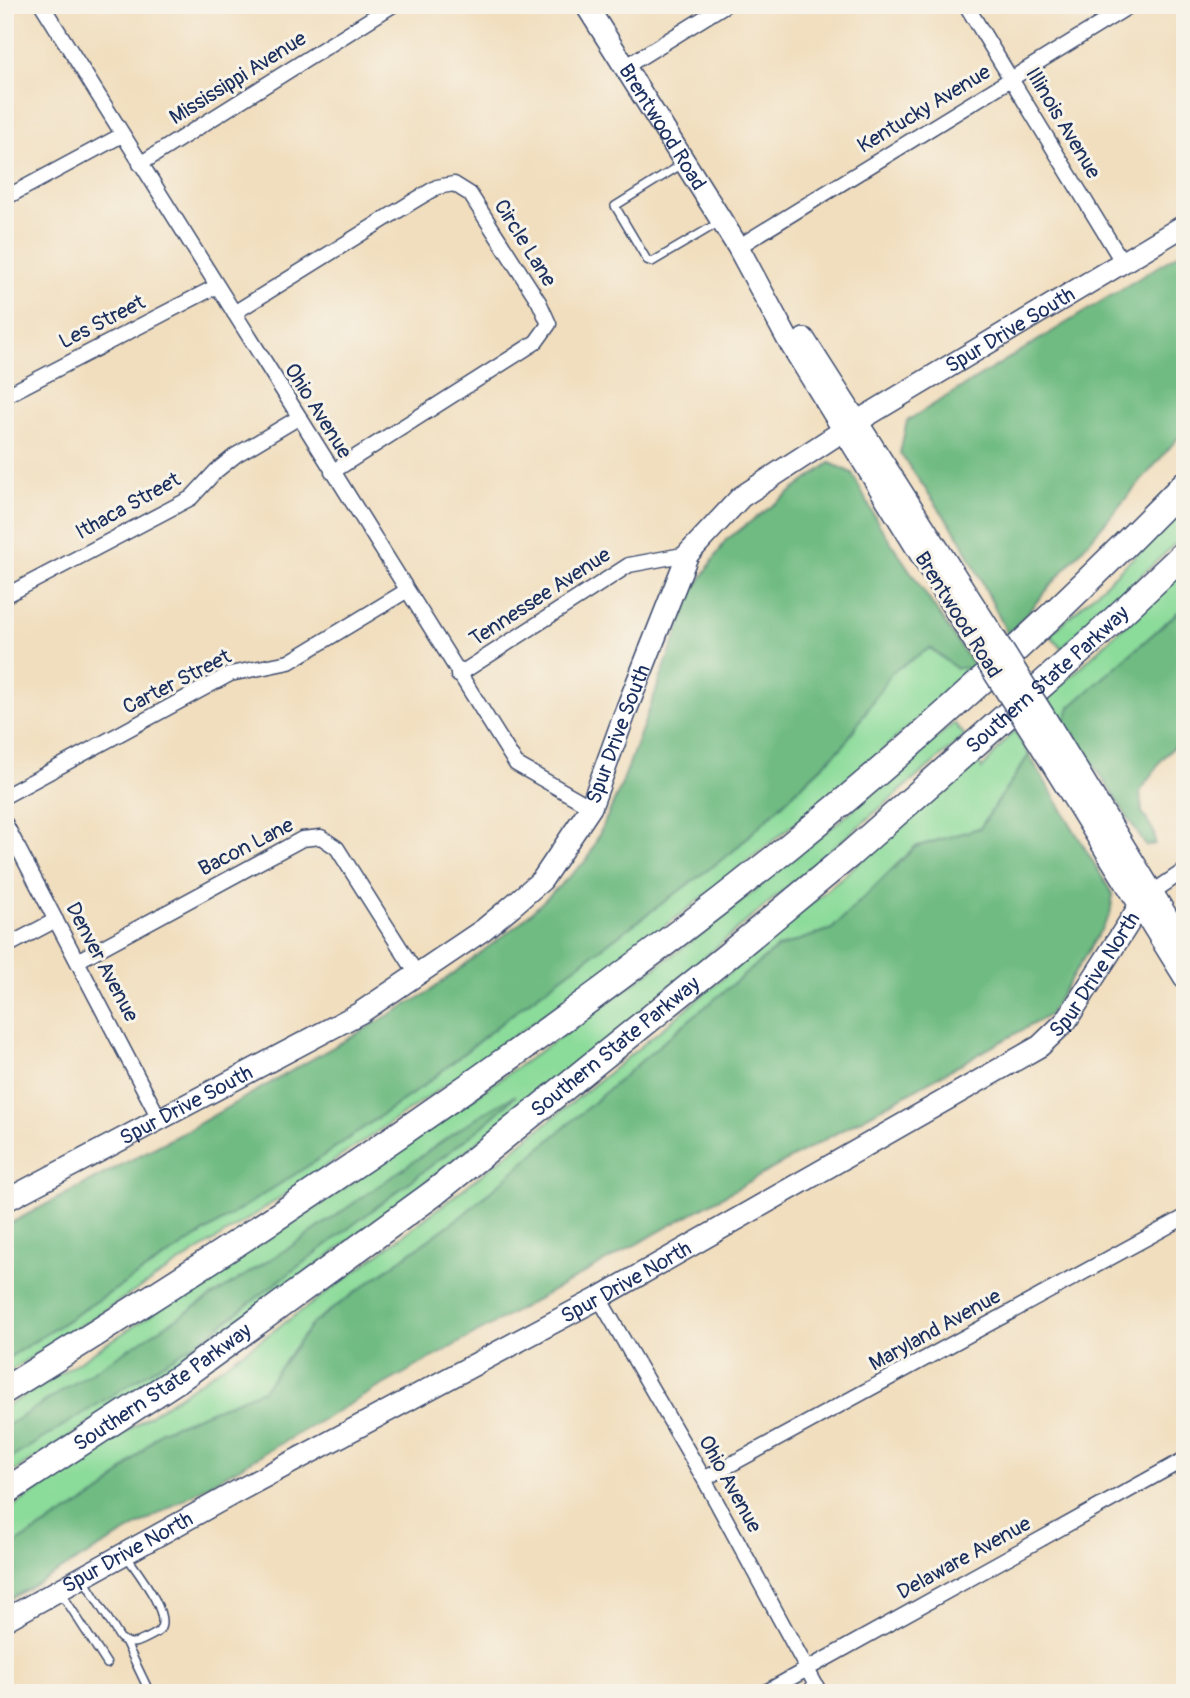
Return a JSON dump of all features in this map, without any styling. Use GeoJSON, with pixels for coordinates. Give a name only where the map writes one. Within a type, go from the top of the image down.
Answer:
{"type":"FeatureCollection","features":[{"type":"Feature","properties":{"kind":"highway","name":"Southern State Parkway"},"geometry":{"type":"LineString","coordinates":[[5,1390],[396,1138],[658,948],[788,847],[916,739],[1040,626],[1185,484]]}},
{"type":"Feature","properties":{"kind":"highway","name":"Southern State Parkway"},"geometry":{"type":"LineString","coordinates":[[5,1492],[184,1375],[434,1193],[849,855],[1097,636],[1185,553]]}},
{"type":"Feature","properties":{"kind":"street","name":"Mississippi Avenue"},"geometry":{"type":"LineString","coordinates":[[140,164],[393,5]]}},
{"type":"Feature","properties":{"kind":"street","name":"Brentwood Road"},"geometry":{"type":"LineString","coordinates":[[586,5],[738,247],[787,314],[851,426],[1146,900],[1185,978]]}},
{"type":"Feature","properties":{"kind":"street"},"geometry":{"type":"LineString","coordinates":[[625,67],[725,5]]}},
{"type":"Feature","properties":{"kind":"street","name":"Illinois Avenue"},"geometry":{"type":"LineString","coordinates":[[966,5],[1123,262]]}},
{"type":"Feature","properties":{"kind":"street","name":"Kentucky Avenue"},"geometry":{"type":"LineString","coordinates":[[738,247],[1131,5]]}},
{"type":"Feature","properties":{"kind":"street","name":"Ohio Avenue"},"geometry":{"type":"LineString","coordinates":[[48,7],[122,135],[516,764],[591,807]]}},
{"type":"Feature","properties":{"kind":"street"},"geometry":{"type":"LineString","coordinates":[[5,198],[122,135]]}},
{"type":"Feature","properties":{"kind":"street","name":"Circle Lane"},"geometry":{"type":"LineString","coordinates":[[234,313],[437,187],[454,184],[470,194],[539,302],[549,324],[536,342],[331,472]]}},
{"type":"Feature","properties":{"kind":"street","name":"Spur Drive South"},"geometry":{"type":"LineString","coordinates":[[5,1201],[360,1013],[483,930],[542,880],[591,807],[626,708],[688,554],[741,497],[851,426],[1185,225]]}},
{"type":"Feature","properties":{"kind":"street","name":"Les Street"},"geometry":{"type":"LineString","coordinates":[[5,396],[217,286]]}},
{"type":"Feature","properties":{"kind":"street","name":"Ithaca Street"},"geometry":{"type":"LineString","coordinates":[[5,596],[191,498],[216,471],[236,456],[298,418]]}},
{"type":"Feature","properties":{"kind":"street","name":"Tennessee Avenue"},"geometry":{"type":"LineString","coordinates":[[458,675],[629,565],[688,554]]}},
{"type":"Feature","properties":{"kind":"street","name":"Carter Street"},"geometry":{"type":"LineString","coordinates":[[5,796],[230,674],[289,662],[406,591]]}},
{"type":"Feature","properties":{"kind":"street","name":"Denver Avenue"},"geometry":{"type":"LineString","coordinates":[[5,823],[79,960],[160,1120]]}},
{"type":"Feature","properties":{"kind":"street","name":"Bacon Lane"},"geometry":{"type":"LineString","coordinates":[[79,960],[302,839],[321,837],[337,848],[418,976]]}},
{"type":"Feature","properties":{"kind":"street","name":"Spur Drive North"},"geometry":{"type":"LineString","coordinates":[[5,1620],[599,1298],[1040,1046],[1066,1021],[1146,900],[1185,870]]}},
{"type":"Feature","properties":{"kind":"street","name":"Brentwood Road"},"geometry":{"type":"LineString","coordinates":[[1146,900],[1185,946]]}},
{"type":"Feature","properties":{"kind":"street"},"geometry":{"type":"LineString","coordinates":[[5,947],[56,920]]}},
{"type":"Feature","properties":{"kind":"street","name":"Maryland Avenue"},"geometry":{"type":"LineString","coordinates":[[704,1479],[1185,1217]]}},
{"type":"Feature","properties":{"kind":"street","name":"Ohio Avenue"},"geometry":{"type":"LineString","coordinates":[[599,1298],[704,1479],[820,1693]]}},
{"type":"Feature","properties":{"kind":"street","name":"Delaware Avenue"},"geometry":{"type":"LineString","coordinates":[[764,1693],[1185,1459]]}},
{"type":"Feature","properties":{"kind":"lane"},"geometry":{"type":"LineString","coordinates":[[685,162],[615,206],[647,260],[652,261],[722,220]]}},
{"type":"Feature","properties":{"kind":"lane"},"geometry":{"type":"LineString","coordinates":[[125,1554],[161,1610],[162,1623],[158,1632],[136,1643],[126,1643]]}},
{"type":"Feature","properties":{"kind":"lane"},"geometry":{"type":"LineString","coordinates":[[83,1577],[126,1643],[150,1693]]}},
{"type":"Feature","properties":{"kind":"lane"},"geometry":{"type":"LineString","coordinates":[[60,1590],[107,1664]]}},
{"type":"Feature","properties":{"kind":"green space"},"geometry":{"type":"Polygon","coordinates":[[[1185,250],[1185,430],[1008,635],[962,541],[900,453],[907,421],[1185,250]]]}},
{"type":"Feature","properties":{"kind":"green space"},"geometry":{"type":"Polygon","coordinates":[[[830,463],[852,473],[878,523],[975,668],[956,668],[930,648],[892,672],[843,746],[732,852],[521,1007],[422,1087],[317,1160],[5,1360],[5,1226],[186,1131],[426,994],[520,923],[588,859],[621,786],[692,593],[726,540],[830,463]]]}},
{"type":"Feature","properties":{"kind":"green space"},"geometry":{"type":"Polygon","coordinates":[[[1185,506],[1185,535],[1062,648],[1050,635],[1185,506]]]}},
{"type":"Feature","properties":{"kind":"green space"},"geometry":{"type":"Polygon","coordinates":[[[1185,568],[1185,606],[1071,707],[1062,727],[1046,700],[1185,568]]]}},
{"type":"Feature","properties":{"kind":"green space"},"geometry":{"type":"Polygon","coordinates":[[[1185,606],[1185,735],[1162,759],[1140,792],[1142,812],[1154,832],[1155,844],[1146,846],[1074,734],[1063,727],[1070,707],[1185,606]]]}},
{"type":"Feature","properties":{"kind":"green space"},"geometry":{"type":"Polygon","coordinates":[[[930,648],[956,668],[975,668],[849,780],[684,912],[478,1063],[262,1210],[5,1374],[5,1360],[317,1160],[422,1087],[521,1007],[732,852],[843,746],[892,672],[930,648]]]}},
{"type":"Feature","properties":{"kind":"green space"},"geometry":{"type":"Polygon","coordinates":[[[954,723],[965,736],[586,1058],[332,1254],[198,1350],[5,1477],[5,1407],[316,1208],[563,1035],[703,933],[954,723]]]}},
{"type":"Feature","properties":{"kind":"green space"},"geometry":{"type":"Polygon","coordinates":[[[1014,730],[1029,755],[980,828],[915,847],[832,929],[777,948],[463,1215],[313,1323],[263,1390],[161,1431],[105,1490],[5,1550],[5,1512],[258,1341],[357,1270],[479,1176],[696,1001],[978,760],[982,769],[1014,730]]]}},
{"type":"Feature","properties":{"kind":"green space"},"geometry":{"type":"Polygon","coordinates":[[[1029,755],[1113,895],[1110,915],[1049,1015],[374,1390],[5,1602],[5,1550],[105,1490],[161,1431],[263,1390],[313,1323],[463,1215],[683,1025],[777,948],[832,929],[915,847],[980,828],[1029,755]]]}},
{"type":"Feature","properties":{"kind":"green space"},"geometry":{"type":"Polygon","coordinates":[[[516,1095],[482,1127],[204,1338],[5,1462],[5,1427],[301,1240],[480,1115],[516,1095]]]}}]}
